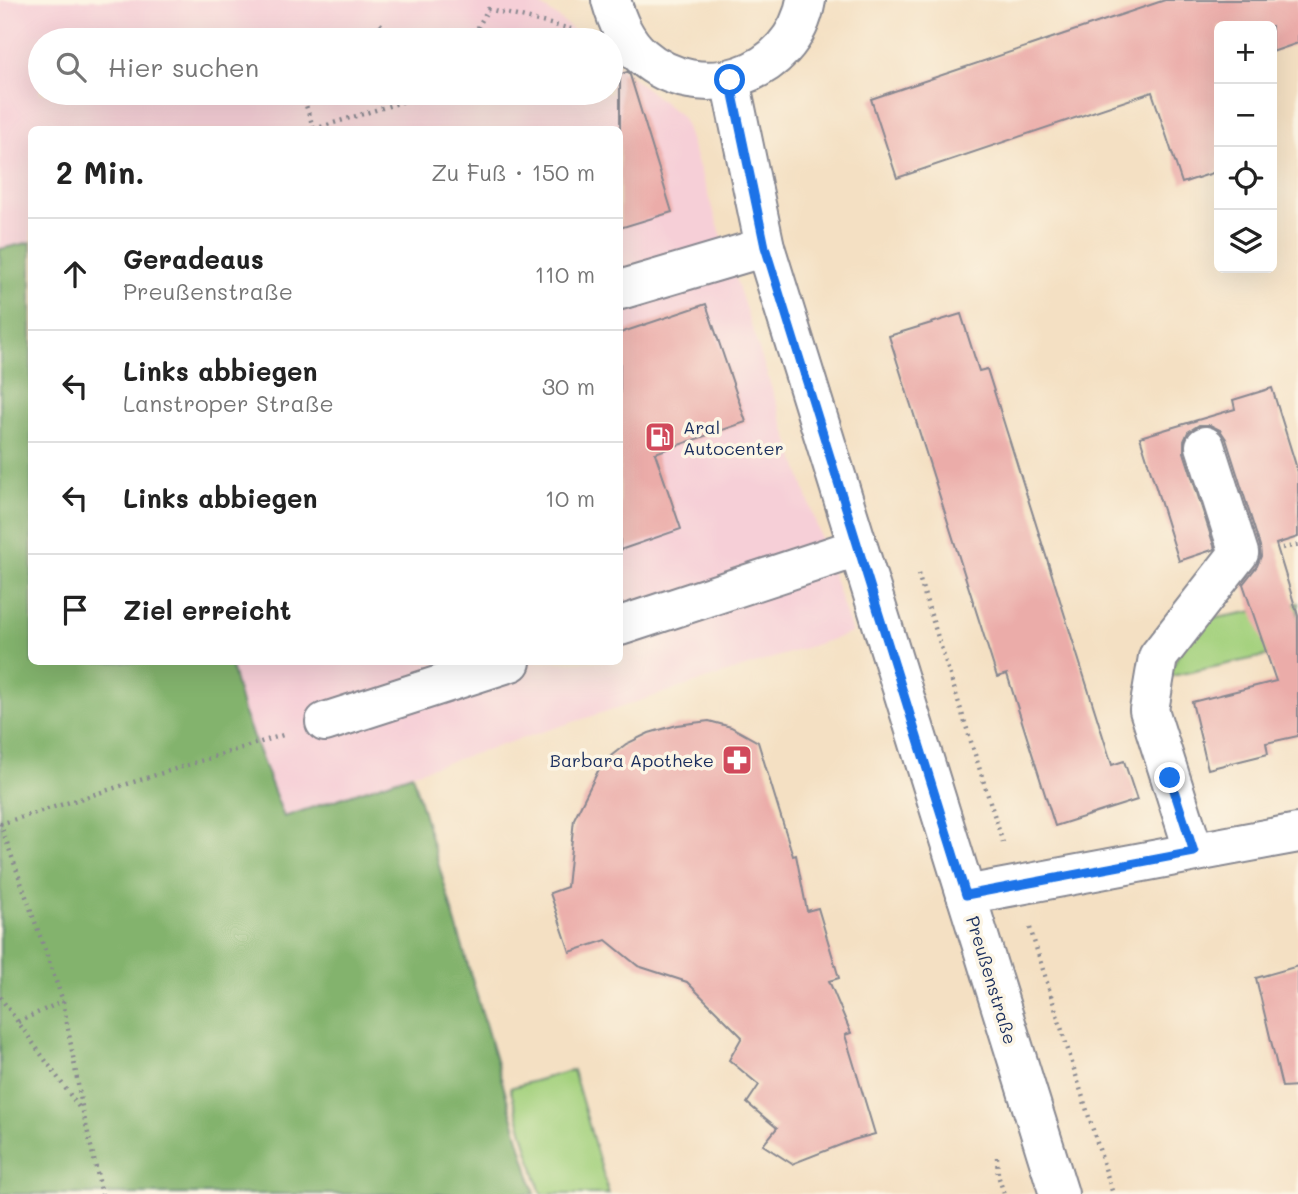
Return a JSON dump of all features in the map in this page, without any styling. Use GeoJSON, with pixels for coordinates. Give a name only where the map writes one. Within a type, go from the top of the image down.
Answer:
{"type":"FeatureCollection","features":[{"type":"Feature","properties":{"kind":"street"},"geometry":{"type":"LineString","coordinates":[[611,0],[620,28]]}},
{"type":"Feature","properties":{"kind":"street"},"geometry":{"type":"LineString","coordinates":[[623,33],[641,55],[667,74],[698,82],[730,80],[761,68],[786,45],[803,16],[806,0]]}},
{"type":"Feature","properties":{"kind":"street","name":"Preußenstraße"},"geometry":{"type":"LineString","coordinates":[[730,80],[765,247],[1059,1194]]}},
{"type":"Feature","properties":{"kind":"street"},"geometry":{"type":"LineString","coordinates":[[623,289],[765,247]]}},
{"type":"Feature","properties":{"kind":"street"},"geometry":{"type":"LineString","coordinates":[[1194,852],[1149,709],[1158,657],[1239,553],[1205,446]]}},
{"type":"Feature","properties":{"kind":"street"},"geometry":{"type":"LineString","coordinates":[[623,625],[857,548]]}},
{"type":"Feature","properties":{"kind":"street"},"geometry":{"type":"LineString","coordinates":[[325,722],[502,665]]}},
{"type":"Feature","properties":{"kind":"street"},"geometry":{"type":"LineString","coordinates":[[966,895],[1298,833]]}},
{"type":"Feature","properties":{"kind":"path"},"geometry":{"type":"LineString","coordinates":[[478,28],[488,9],[566,28]]}},
{"type":"Feature","properties":{"kind":"path"},"geometry":{"type":"LineString","coordinates":[[380,24],[385,28]]}},
{"type":"Feature","properties":{"kind":"path"},"geometry":{"type":"LineString","coordinates":[[306,105],[313,126]]}},
{"type":"Feature","properties":{"kind":"path"},"geometry":{"type":"LineString","coordinates":[[323,126],[387,105]]}},
{"type":"Feature","properties":{"kind":"path"},"geometry":{"type":"LineString","coordinates":[[102,1194],[83,1112],[63,1001],[0,824],[325,722]]}},
{"type":"Feature","properties":{"kind":"path"},"geometry":{"type":"LineString","coordinates":[[1031,933],[1113,1194]]}},
{"type":"Feature","properties":{"kind":"path"},"geometry":{"type":"LineString","coordinates":[[0,996],[83,1112]]}},
{"type":"Feature","properties":{"kind":"path"},"geometry":{"type":"LineString","coordinates":[[18,1021],[63,1001]]}},
{"type":"Feature","properties":{"kind":"shaded area"},"geometry":{"type":"Polygon","coordinates":[[[0,0],[533,0],[571,28],[28,28],[28,105],[623,105],[623,70],[683,118],[852,633],[283,817],[243,711],[231,665],[623,665],[623,126],[28,126],[28,243],[0,249],[0,0]]]}},
{"type":"Feature","properties":{"kind":"green space"},"geometry":{"type":"Polygon","coordinates":[[[28,243],[28,665],[231,665],[243,711],[284,817],[412,774],[535,1194],[0,1194],[0,249],[28,243]]]}},
{"type":"Feature","properties":{"kind":"green space"},"geometry":{"type":"Polygon","coordinates":[[[1298,603],[1298,649],[1167,677],[1195,622],[1298,603]]]}},
{"type":"Feature","properties":{"kind":"green space"},"geometry":{"type":"Polygon","coordinates":[[[573,1070],[609,1194],[541,1194],[510,1088],[573,1070]]]}},
{"type":"Feature","properties":{"kind":"building"},"geometry":{"type":"Polygon","coordinates":[[[1165,0],[1298,0],[1298,43],[1277,50],[1277,21],[1214,21],[1214,173],[1182,183],[1152,92],[897,178],[871,99],[1165,0]]]}},
{"type":"Feature","properties":{"kind":"building"},"geometry":{"type":"Polygon","coordinates":[[[628,72],[630,75],[672,212],[623,227],[623,126],[620,126],[620,105],[623,105],[623,73],[628,72]]]}},
{"type":"Feature","properties":{"kind":"building","name":"Aral Autocenter"},"geometry":{"type":"Polygon","coordinates":[[[706,304],[746,422],[655,453],[681,529],[623,549],[623,332],[706,304]]]}},
{"type":"Feature","properties":{"kind":"building"},"geometry":{"type":"Polygon","coordinates":[[[961,314],[979,371],[987,369],[1112,765],[1124,761],[1137,800],[1055,826],[1007,674],[997,677],[889,336],[961,314]]]}},
{"type":"Feature","properties":{"kind":"building"},"geometry":{"type":"Polygon","coordinates":[[[1272,388],[1298,472],[1298,537],[1276,544],[1298,616],[1298,736],[1266,743],[1268,754],[1208,769],[1192,702],[1276,681],[1243,584],[1257,566],[1261,556],[1260,546],[1226,439],[1220,430],[1210,425],[1199,425],[1188,432],[1184,441],[1184,452],[1215,549],[1179,561],[1140,437],[1235,409],[1233,400],[1272,388]]]}},
{"type":"Feature","properties":{"kind":"building"},"geometry":{"type":"Polygon","coordinates":[[[709,721],[731,727],[758,742],[793,856],[796,855],[807,911],[818,908],[839,978],[829,981],[851,1033],[845,1035],[875,1134],[792,1164],[763,1145],[777,1128],[747,1103],[759,1085],[729,1060],[742,1037],[687,982],[638,966],[606,940],[570,952],[550,893],[567,887],[574,819],[602,763],[626,744],[649,733],[677,725],[709,721]]]}},
{"type":"Feature","properties":{"kind":"building"},"geometry":{"type":"Polygon","coordinates":[[[1298,966],[1298,1086],[1282,1087],[1256,978],[1298,966]]]}},
{"type":"Feature","properties":{"kind":"place","name":"Aral Autocenter"},"geometry":{"type":"Point","coordinates":[660,437]}},
{"type":"Feature","properties":{"kind":"place","name":"Barbara Apotheke"},"geometry":{"type":"Point","coordinates":[737,760]}},
{"type":"Feature","properties":{"kind":"route"},"geometry":{"type":"LineString","coordinates":[[730,80],[765,247],[966,895],[1194,852],[1170,778]]}}]}
